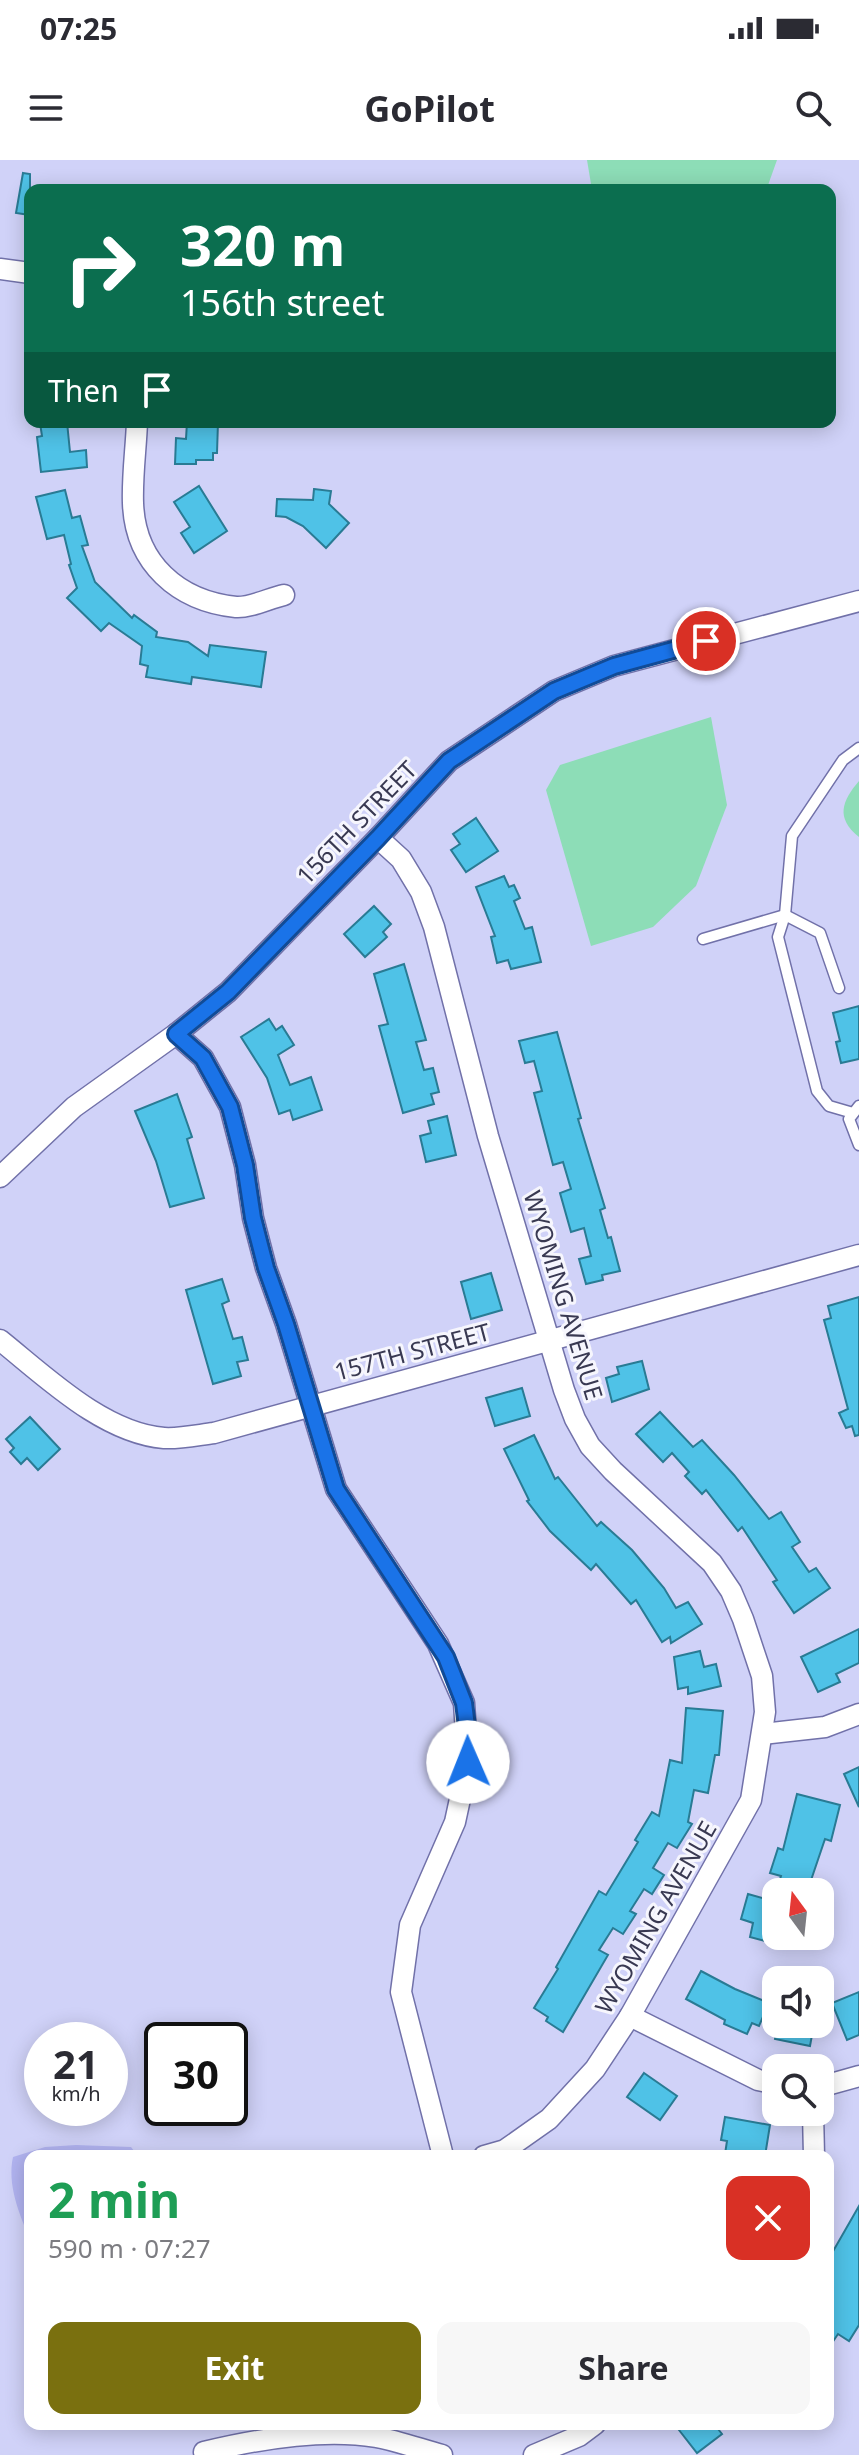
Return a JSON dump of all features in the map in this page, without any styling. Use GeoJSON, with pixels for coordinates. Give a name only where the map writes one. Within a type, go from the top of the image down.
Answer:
{"type":"FeatureCollection","features":[{"type":"Feature","properties":{"kind":"street"},"geometry":{"type":"LineString","coordinates":[[0,269],[24,272]]}},
{"type":"Feature","properties":{"kind":"street"},"geometry":{"type":"LineString","coordinates":[[137,428],[133,504],[140,542],[160,574],[186,594],[238,607],[284,595]]}},
{"type":"Feature","properties":{"kind":"street","name":"156TH STREET"},"geometry":{"type":"LineString","coordinates":[[0,1177],[74,1107],[176,1034],[228,992],[449,761],[554,691],[614,666],[859,601]]}},
{"type":"Feature","properties":{"kind":"street","name":"WYOMING AVENUE"},"geometry":{"type":"LineString","coordinates":[[378,838],[401,859],[421,892],[434,927],[488,1136],[575,1419],[590,1446],[613,1471],[712,1563],[731,1591],[762,1676],[765,1712],[751,1800],[630,2016],[595,2069],[549,2119],[505,2150]]}},
{"type":"Feature","properties":{"kind":"street"},"geometry":{"type":"LineString","coordinates":[[176,1034],[203,1058],[230,1107],[266,1268],[336,1489],[446,1657],[464,1703],[468,1762],[455,1822],[410,1925],[401,1992],[441,2150]]}},
{"type":"Feature","properties":{"kind":"street","name":"157TH STREET"},"geometry":{"type":"LineString","coordinates":[[0,1340],[86,1409],[119,1425],[163,1438],[214,1433],[859,1255]]}},
{"type":"Feature","properties":{"kind":"street"},"geometry":{"type":"LineString","coordinates":[[762,1734],[825,1727],[859,1714]]}},
{"type":"Feature","properties":{"kind":"street"},"geometry":{"type":"LineString","coordinates":[[630,2016],[762,2081]]}},
{"type":"Feature","properties":{"kind":"street"},"geometry":{"type":"LineString","coordinates":[[834,2083],[859,2076]]}},
{"type":"Feature","properties":{"kind":"street"},"geometry":{"type":"LineString","coordinates":[[813,2126],[814,2150]]}},
{"type":"Feature","properties":{"kind":"street"},"geometry":{"type":"LineString","coordinates":[[204,2452],[253,2440],[376,2430],[442,2455]]}},
{"type":"Feature","properties":{"kind":"street"},"geometry":{"type":"LineString","coordinates":[[534,2455],[587,2430]]}},
{"type":"Feature","properties":{"kind":"lane"},"geometry":{"type":"LineString","coordinates":[[859,748],[843,760],[792,836],[785,915],[779,927],[778,945],[817,1091],[829,1106],[856,1110],[849,1119],[859,1145]]}},
{"type":"Feature","properties":{"kind":"lane"},"geometry":{"type":"LineString","coordinates":[[703,939],[785,915],[820,933],[839,988]]}},
{"type":"Feature","properties":{"kind":"green space"},"geometry":{"type":"Polygon","coordinates":[[[587,160],[777,160],[768,184],[591,184],[587,160]]]}},
{"type":"Feature","properties":{"kind":"green space"},"geometry":{"type":"Polygon","coordinates":[[[711,717],[727,805],[696,886],[653,927],[591,946],[546,790],[560,765],[711,717]]]}},
{"type":"Feature","properties":{"kind":"green space"},"geometry":{"type":"Polygon","coordinates":[[[859,781],[859,837],[846,823],[844,809],[848,796],[859,781]]]}},
{"type":"Feature","properties":{"kind":"water"},"geometry":{"type":"Polygon","coordinates":[[[76,2145],[131,2147],[133,2150],[35,2150],[76,2145]]]}},
{"type":"Feature","properties":{"kind":"water"},"geometry":{"type":"Polygon","coordinates":[[[24,2154],[24,2224],[13,2188],[13,2157],[24,2154]]]}},
{"type":"Feature","properties":{"kind":"building"},"geometry":{"type":"Polygon","coordinates":[[[23,173],[30,174],[30,184],[24,184],[24,214],[16,213],[23,173]]]}},
{"type":"Feature","properties":{"kind":"building"},"geometry":{"type":"Polygon","coordinates":[[[41,428],[68,428],[70,452],[86,450],[87,467],[41,472],[37,437],[42,436],[41,428]]]}},
{"type":"Feature","properties":{"kind":"building"},"geometry":{"type":"Polygon","coordinates":[[[187,428],[218,428],[217,453],[213,453],[213,460],[175,464],[176,438],[186,439],[187,428]]]}},
{"type":"Feature","properties":{"kind":"building"},"geometry":{"type":"Polygon","coordinates":[[[199,486],[227,531],[194,553],[181,533],[190,527],[174,502],[199,486]]]}},
{"type":"Feature","properties":{"kind":"building"},"geometry":{"type":"Polygon","coordinates":[[[314,489],[331,491],[329,504],[349,523],[326,548],[303,526],[286,517],[276,516],[277,499],[313,500],[314,489]]]}},
{"type":"Feature","properties":{"kind":"building"},"geometry":{"type":"Polygon","coordinates":[[[65,490],[72,518],[80,516],[88,545],[82,546],[95,582],[132,618],[134,615],[157,632],[156,637],[188,642],[208,656],[210,645],[266,652],[261,687],[192,677],[191,684],[146,677],[148,666],[140,664],[142,646],[109,623],[101,631],[67,598],[77,588],[64,535],[47,539],[36,497],[65,490]]]}},
{"type":"Feature","properties":{"kind":"building"},"geometry":{"type":"Polygon","coordinates":[[[476,818],[498,851],[466,872],[451,850],[460,844],[453,834],[476,818]]]}},
{"type":"Feature","properties":{"kind":"building"},"geometry":{"type":"Polygon","coordinates":[[[504,876],[509,887],[514,885],[520,898],[514,901],[525,929],[532,927],[541,962],[511,969],[508,960],[497,963],[491,937],[495,936],[476,887],[504,876]]]}},
{"type":"Feature","properties":{"kind":"building"},"geometry":{"type":"Polygon","coordinates":[[[374,906],[391,924],[383,932],[387,937],[365,957],[344,934],[374,906]]]}},
{"type":"Feature","properties":{"kind":"building"},"geometry":{"type":"Polygon","coordinates":[[[404,964],[426,1040],[416,1042],[424,1070],[433,1068],[439,1092],[431,1094],[434,1104],[403,1113],[379,1026],[388,1024],[374,974],[404,964]]]}},
{"type":"Feature","properties":{"kind":"building"},"geometry":{"type":"Polygon","coordinates":[[[859,1006],[859,1059],[841,1063],[836,1042],[840,1041],[833,1013],[859,1006]]]}},
{"type":"Feature","properties":{"kind":"building"},"geometry":{"type":"Polygon","coordinates":[[[269,1019],[276,1030],[282,1026],[294,1045],[278,1055],[290,1085],[311,1077],[322,1110],[293,1120],[290,1110],[279,1114],[267,1078],[241,1037],[269,1019]]]}},
{"type":"Feature","properties":{"kind":"building"},"geometry":{"type":"Polygon","coordinates":[[[557,1032],[581,1118],[578,1119],[605,1208],[600,1210],[620,1271],[602,1275],[603,1280],[586,1284],[579,1259],[591,1256],[584,1228],[571,1232],[560,1193],[571,1189],[563,1162],[553,1165],[534,1093],[542,1091],[534,1061],[525,1063],[519,1041],[557,1032]]]}},
{"type":"Feature","properties":{"kind":"building"},"geometry":{"type":"Polygon","coordinates":[[[177,1094],[192,1137],[187,1139],[204,1198],[170,1207],[156,1161],[135,1111],[177,1094]]]}},
{"type":"Feature","properties":{"kind":"building"},"geometry":{"type":"Polygon","coordinates":[[[447,1116],[456,1155],[426,1162],[420,1136],[431,1133],[428,1121],[447,1116]]]}},
{"type":"Feature","properties":{"kind":"building"},"geometry":{"type":"Polygon","coordinates":[[[491,1273],[502,1310],[471,1319],[461,1282],[491,1273]]]}},
{"type":"Feature","properties":{"kind":"building"},"geometry":{"type":"Polygon","coordinates":[[[222,1279],[229,1301],[222,1304],[233,1339],[242,1337],[248,1360],[237,1362],[241,1376],[213,1384],[186,1290],[222,1279]]]}},
{"type":"Feature","properties":{"kind":"building"},"geometry":{"type":"Polygon","coordinates":[[[859,1297],[859,1435],[855,1436],[852,1426],[846,1428],[839,1413],[848,1409],[824,1320],[831,1318],[828,1306],[859,1297]]]}},
{"type":"Feature","properties":{"kind":"building"},"geometry":{"type":"Polygon","coordinates":[[[642,1361],[649,1389],[612,1402],[606,1378],[619,1374],[617,1367],[642,1361]]]}},
{"type":"Feature","properties":{"kind":"building"},"geometry":{"type":"Polygon","coordinates":[[[522,1388],[530,1416],[495,1426],[486,1398],[522,1388]]]}},
{"type":"Feature","properties":{"kind":"building"},"geometry":{"type":"Polygon","coordinates":[[[660,1412],[693,1447],[702,1440],[769,1519],[781,1512],[800,1542],[792,1547],[809,1572],[816,1568],[830,1588],[794,1613],[773,1582],[777,1580],[742,1527],[738,1531],[706,1490],[702,1494],[685,1476],[689,1472],[672,1453],[663,1462],[636,1434],[660,1412]]]}},
{"type":"Feature","properties":{"kind":"building"},"geometry":{"type":"Polygon","coordinates":[[[30,1417],[60,1449],[38,1470],[27,1458],[21,1464],[10,1452],[14,1448],[6,1439],[30,1417]]]}},
{"type":"Feature","properties":{"kind":"building"},"geometry":{"type":"Polygon","coordinates":[[[534,1435],[555,1479],[558,1477],[597,1526],[601,1522],[632,1550],[664,1588],[676,1608],[688,1602],[702,1624],[671,1643],[670,1637],[662,1642],[636,1600],[631,1604],[596,1564],[591,1570],[550,1531],[527,1501],[504,1449],[534,1435]]]}},
{"type":"Feature","properties":{"kind":"building"},"geometry":{"type":"Polygon","coordinates":[[[859,1629],[859,1663],[836,1674],[840,1682],[818,1692],[801,1657],[859,1629]]]}},
{"type":"Feature","properties":{"kind":"building"},"geometry":{"type":"Polygon","coordinates":[[[700,1651],[704,1667],[716,1664],[721,1686],[688,1694],[688,1687],[678,1689],[674,1657],[700,1651]]]}},
{"type":"Feature","properties":{"kind":"building"},"geometry":{"type":"Polygon","coordinates":[[[686,1708],[723,1711],[719,1755],[715,1755],[708,1793],[694,1790],[688,1822],[692,1824],[677,1848],[668,1843],[653,1868],[664,1875],[652,1894],[644,1889],[630,1911],[636,1914],[623,1934],[613,1928],[599,1950],[608,1955],[563,2032],[534,2008],[599,1891],[606,1895],[652,1812],[659,1816],[670,1760],[682,1763],[686,1708]]]}},
{"type":"Feature","properties":{"kind":"building"},"geometry":{"type":"Polygon","coordinates":[[[859,1767],[859,1807],[844,1774],[859,1767]]]}},
{"type":"Feature","properties":{"kind":"building"},"geometry":{"type":"Polygon","coordinates":[[[797,1794],[840,1805],[831,1841],[825,1839],[812,1878],[780,1878],[770,1873],[778,1848],[783,1850],[797,1794]]]}},
{"type":"Feature","properties":{"kind":"building"},"geometry":{"type":"Polygon","coordinates":[[[748,1894],[762,1898],[762,1940],[750,1937],[753,1923],[741,1919],[748,1894]]]}},
{"type":"Feature","properties":{"kind":"building"},"geometry":{"type":"Polygon","coordinates":[[[701,1971],[762,2000],[762,2019],[759,2026],[752,2023],[747,2034],[724,2024],[725,2020],[686,1999],[701,1971]]]}},
{"type":"Feature","properties":{"kind":"building"},"geometry":{"type":"Polygon","coordinates":[[[859,1992],[859,2035],[847,2040],[834,2002],[859,1992]]]}},
{"type":"Feature","properties":{"kind":"building"},"geometry":{"type":"Polygon","coordinates":[[[775,2038],[811,2038],[810,2046],[775,2038]]]}},
{"type":"Feature","properties":{"kind":"building"},"geometry":{"type":"Polygon","coordinates":[[[644,2073],[677,2096],[660,2120],[627,2097],[644,2073]]]}},
{"type":"Feature","properties":{"kind":"building"},"geometry":{"type":"Polygon","coordinates":[[[725,2117],[770,2126],[766,2150],[726,2150],[727,2141],[721,2140],[725,2117]]]}},
{"type":"Feature","properties":{"kind":"building"},"geometry":{"type":"Polygon","coordinates":[[[859,2206],[859,2325],[849,2341],[838,2334],[834,2340],[834,2250],[859,2206]]]}},
{"type":"Feature","properties":{"kind":"building"},"geometry":{"type":"Polygon","coordinates":[[[679,2430],[719,2430],[722,2434],[697,2453],[679,2430]]]}},
{"type":"Feature","properties":{"kind":"route"},"geometry":{"type":"LineString","coordinates":[[468,1762],[464,1703],[453,1671],[336,1489],[266,1268],[230,1107],[203,1058],[176,1034],[228,992],[449,761],[554,691],[614,666],[706,641]]}}]}
